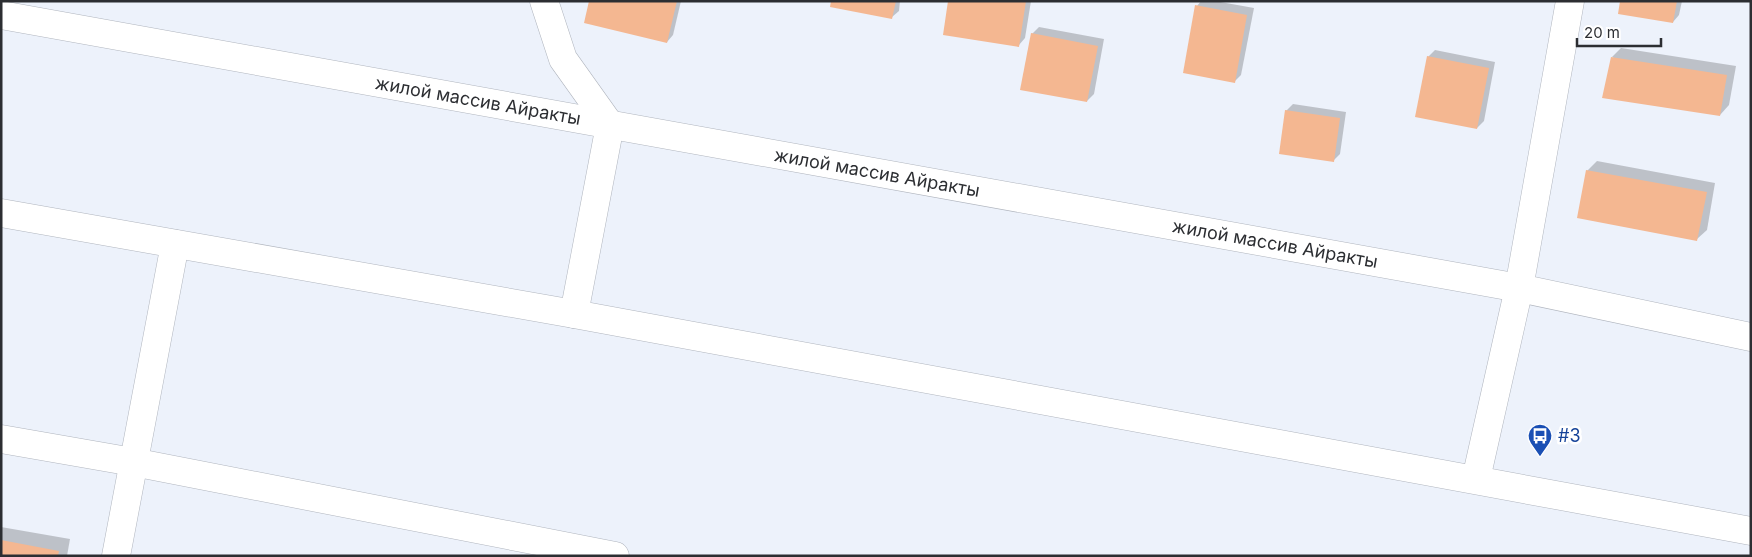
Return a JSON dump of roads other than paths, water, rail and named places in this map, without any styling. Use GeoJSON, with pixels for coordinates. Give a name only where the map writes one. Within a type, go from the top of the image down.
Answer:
{"type":"FeatureCollection","features":[{"type":"Feature","properties":{"kind":"street"},"geometry":{"type":"LineString","coordinates":[[544,1],[563,59],[610,125],[574,314]]}},
{"type":"Feature","properties":{"kind":"street"},"geometry":{"type":"LineString","coordinates":[[1476,479],[1519,288],[1570,1]]}},
{"type":"Feature","properties":{"kind":"street","name":"жилой массив Айракты"},"geometry":{"type":"LineString","coordinates":[[1,15],[1519,288],[1751,337]]}},
{"type":"Feature","properties":{"kind":"street"},"geometry":{"type":"LineString","coordinates":[[1,213],[574,314],[1751,531]]}},
{"type":"Feature","properties":{"kind":"street"},"geometry":{"type":"LineString","coordinates":[[116,556],[174,244]]}},
{"type":"Feature","properties":{"kind":"street"},"geometry":{"type":"LineString","coordinates":[[1,439],[133,462],[615,556]]}},
{"type":"Feature","properties":{"kind":"place","name":"#3"},"geometry":{"type":"Point","coordinates":[1540,457]}}]}
